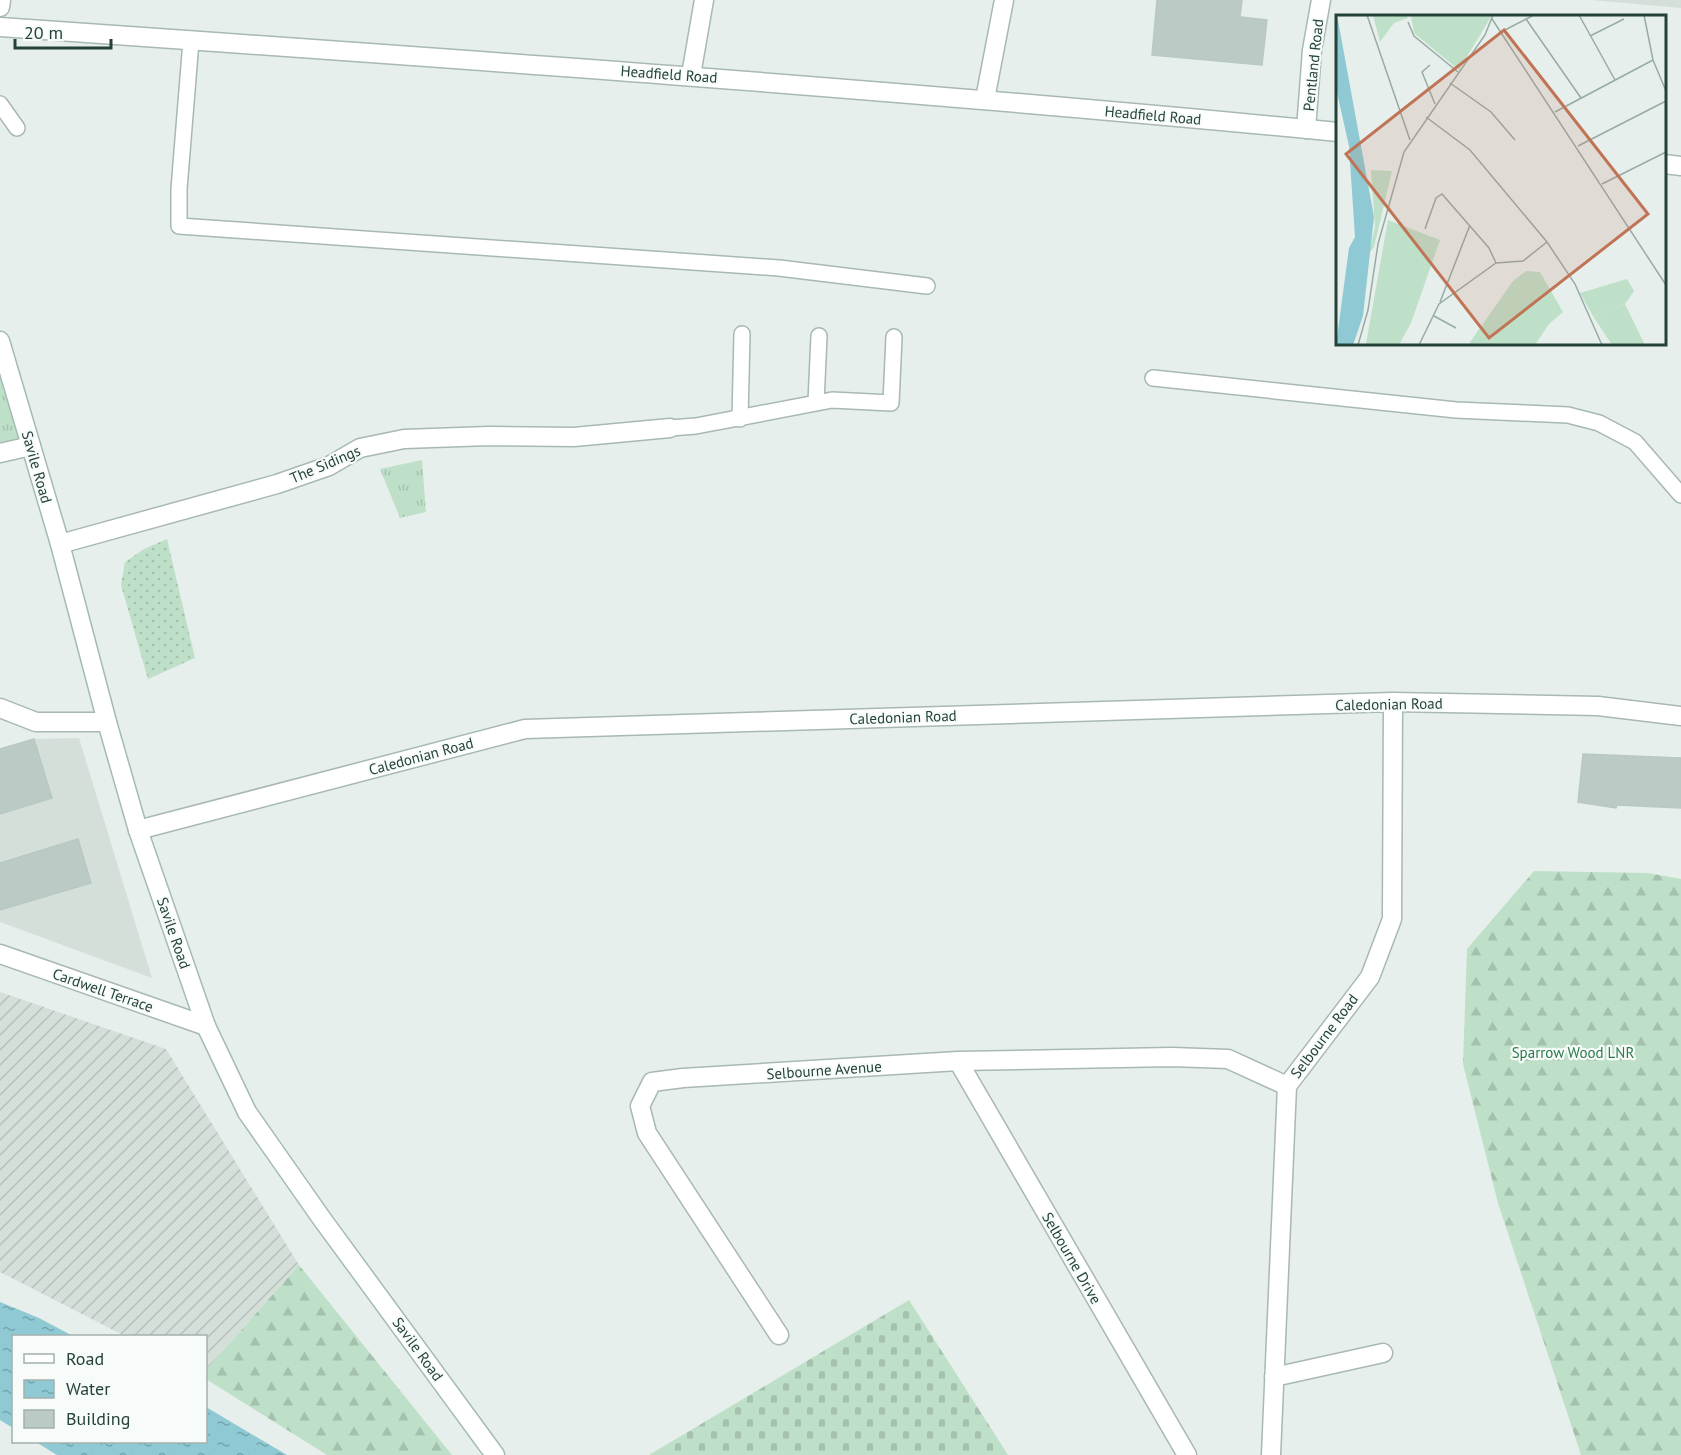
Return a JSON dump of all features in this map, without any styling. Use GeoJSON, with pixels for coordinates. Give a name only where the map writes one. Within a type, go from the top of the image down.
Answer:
{"type":"FeatureCollection","features":[{"type":"Feature","properties":{"kind":"street"},"geometry":{"type":"LineString","coordinates":[[0,7],[1,0]]}},
{"type":"Feature","properties":{"kind":"street"},"geometry":{"type":"LineString","coordinates":[[690,75],[704,0]]}},
{"type":"Feature","properties":{"kind":"street"},"geometry":{"type":"LineString","coordinates":[[985,99],[1004,0]]}},
{"type":"Feature","properties":{"kind":"street","name":"Pentland Road"},"geometry":{"type":"LineString","coordinates":[[1306,129],[1312,50],[1321,0]]}},
{"type":"Feature","properties":{"kind":"street","name":"Headfield Road"},"geometry":{"type":"LineString","coordinates":[[0,27],[690,75],[985,99],[1336,132]]}},
{"type":"Feature","properties":{"kind":"street"},"geometry":{"type":"LineString","coordinates":[[1666,164],[1681,166]]}},
{"type":"Feature","properties":{"kind":"street","name":"Savile Road"},"geometry":{"type":"LineString","coordinates":[[0,341],[60,544],[138,831],[206,1026],[247,1112],[322,1219],[495,1455]]}},
{"type":"Feature","properties":{"kind":"street","name":"The Sidings"},"geometry":{"type":"LineString","coordinates":[[60,544],[277,484],[329,466],[360,448],[404,439],[489,436],[574,437],[670,428]]}},
{"type":"Feature","properties":{"kind":"street"},"geometry":{"type":"LineString","coordinates":[[0,453],[31,446]]}},
{"type":"Feature","properties":{"kind":"street","name":"Caledonian Road"},"geometry":{"type":"LineString","coordinates":[[138,831],[525,729],[1393,702],[1598,705],[1681,713]]}},
{"type":"Feature","properties":{"kind":"street","name":"Selbourne Road"},"geometry":{"type":"LineString","coordinates":[[1271,1455],[1287,1086],[1370,977],[1392,920],[1393,702]]}},
{"type":"Feature","properties":{"kind":"street"},"geometry":{"type":"LineString","coordinates":[[0,708],[36,722],[107,723]]}},
{"type":"Feature","properties":{"kind":"street","name":"Cardwell Terrace"},"geometry":{"type":"LineString","coordinates":[[0,954],[206,1026]]}},
{"type":"Feature","properties":{"kind":"street","name":"Selbourne Avenue"},"geometry":{"type":"LineString","coordinates":[[779,1335],[647,1133],[640,1106],[652,1082],[683,1078],[958,1062],[1173,1057],[1228,1059],[1287,1086]]}},
{"type":"Feature","properties":{"kind":"street","name":"Selbourne Drive"},"geometry":{"type":"LineString","coordinates":[[958,1062],[1187,1455]]}},
{"type":"Feature","properties":{"kind":"street"},"geometry":{"type":"LineString","coordinates":[[1274,1377],[1383,1353]]}},
{"type":"Feature","properties":{"kind":"lane"},"geometry":{"type":"LineString","coordinates":[[191,40],[179,189],[179,226],[779,268],[927,286]]}},
{"type":"Feature","properties":{"kind":"lane"},"geometry":{"type":"LineString","coordinates":[[0,104],[17,128]]}},
{"type":"Feature","properties":{"kind":"lane"},"geometry":{"type":"LineString","coordinates":[[740,419],[742,334]]}},
{"type":"Feature","properties":{"kind":"lane"},"geometry":{"type":"LineString","coordinates":[[816,402],[819,336]]}},
{"type":"Feature","properties":{"kind":"lane"},"geometry":{"type":"LineString","coordinates":[[670,428],[740,419],[832,400],[891,403],[894,337]]}},
{"type":"Feature","properties":{"kind":"lane"},"geometry":{"type":"LineString","coordinates":[[1153,378],[1456,410],[1568,415],[1599,423],[1635,442],[1681,495]]}},
{"type":"Feature","properties":{"kind":"shaded area"},"geometry":{"type":"Polygon","coordinates":[[[1591,0],[1681,0],[1681,8],[1591,0]]]}},
{"type":"Feature","properties":{"kind":"shaded area"},"geometry":{"type":"Polygon","coordinates":[[[79,738],[152,978],[0,922],[0,749],[34,739],[79,738]]]}},
{"type":"Feature","properties":{"kind":"shaded area"},"geometry":{"type":"Polygon","coordinates":[[[0,992],[166,1049],[299,1265],[207,1369],[207,1335],[123,1335],[0,1272],[0,992]]]}},
{"type":"Feature","properties":{"kind":"green space"},"geometry":{"type":"Polygon","coordinates":[[[0,366],[25,438],[0,443],[0,366]]]}},
{"type":"Feature","properties":{"kind":"green space"},"geometry":{"type":"Polygon","coordinates":[[[422,460],[426,512],[400,518],[380,469],[422,460]]]}},
{"type":"Feature","properties":{"kind":"green space"},"geometry":{"type":"Polygon","coordinates":[[[167,539],[195,658],[148,679],[121,585],[125,562],[144,549],[167,539]]]}},
{"type":"Feature","properties":{"kind":"green space","name":"Sparrow Wood LNR"},"geometry":{"type":"Polygon","coordinates":[[[1534,871],[1648,873],[1681,879],[1681,1455],[1581,1455],[1498,1203],[1463,1064],[1467,949],[1534,871]]]}},
{"type":"Feature","properties":{"kind":"green space"},"geometry":{"type":"Polygon","coordinates":[[[299,1265],[452,1455],[327,1455],[207,1380],[207,1369],[299,1265]]]}},
{"type":"Feature","properties":{"kind":"green space"},"geometry":{"type":"Polygon","coordinates":[[[909,1300],[1008,1455],[649,1455],[909,1300]]]}},
{"type":"Feature","properties":{"kind":"water"},"geometry":{"type":"Polygon","coordinates":[[[0,1302],[39,1318],[71,1335],[12,1335],[12,1427],[0,1420],[0,1302]]]}},
{"type":"Feature","properties":{"kind":"water"},"geometry":{"type":"Polygon","coordinates":[[[207,1408],[287,1455],[57,1455],[38,1443],[207,1443],[207,1408]]]}},
{"type":"Feature","properties":{"kind":"building"},"geometry":{"type":"Polygon","coordinates":[[[1157,0],[1242,0],[1240,17],[1267,20],[1262,65],[1152,55],[1157,0]]]}},
{"type":"Feature","properties":{"kind":"building"},"geometry":{"type":"Polygon","coordinates":[[[34,739],[52,798],[0,814],[0,749],[34,739]]]}},
{"type":"Feature","properties":{"kind":"building"},"geometry":{"type":"Polygon","coordinates":[[[1583,754],[1681,758],[1681,808],[1617,805],[1616,808],[1578,802],[1583,754]]]}},
{"type":"Feature","properties":{"kind":"building"},"geometry":{"type":"Polygon","coordinates":[[[78,839],[91,883],[0,910],[0,863],[78,839]]]}}]}
